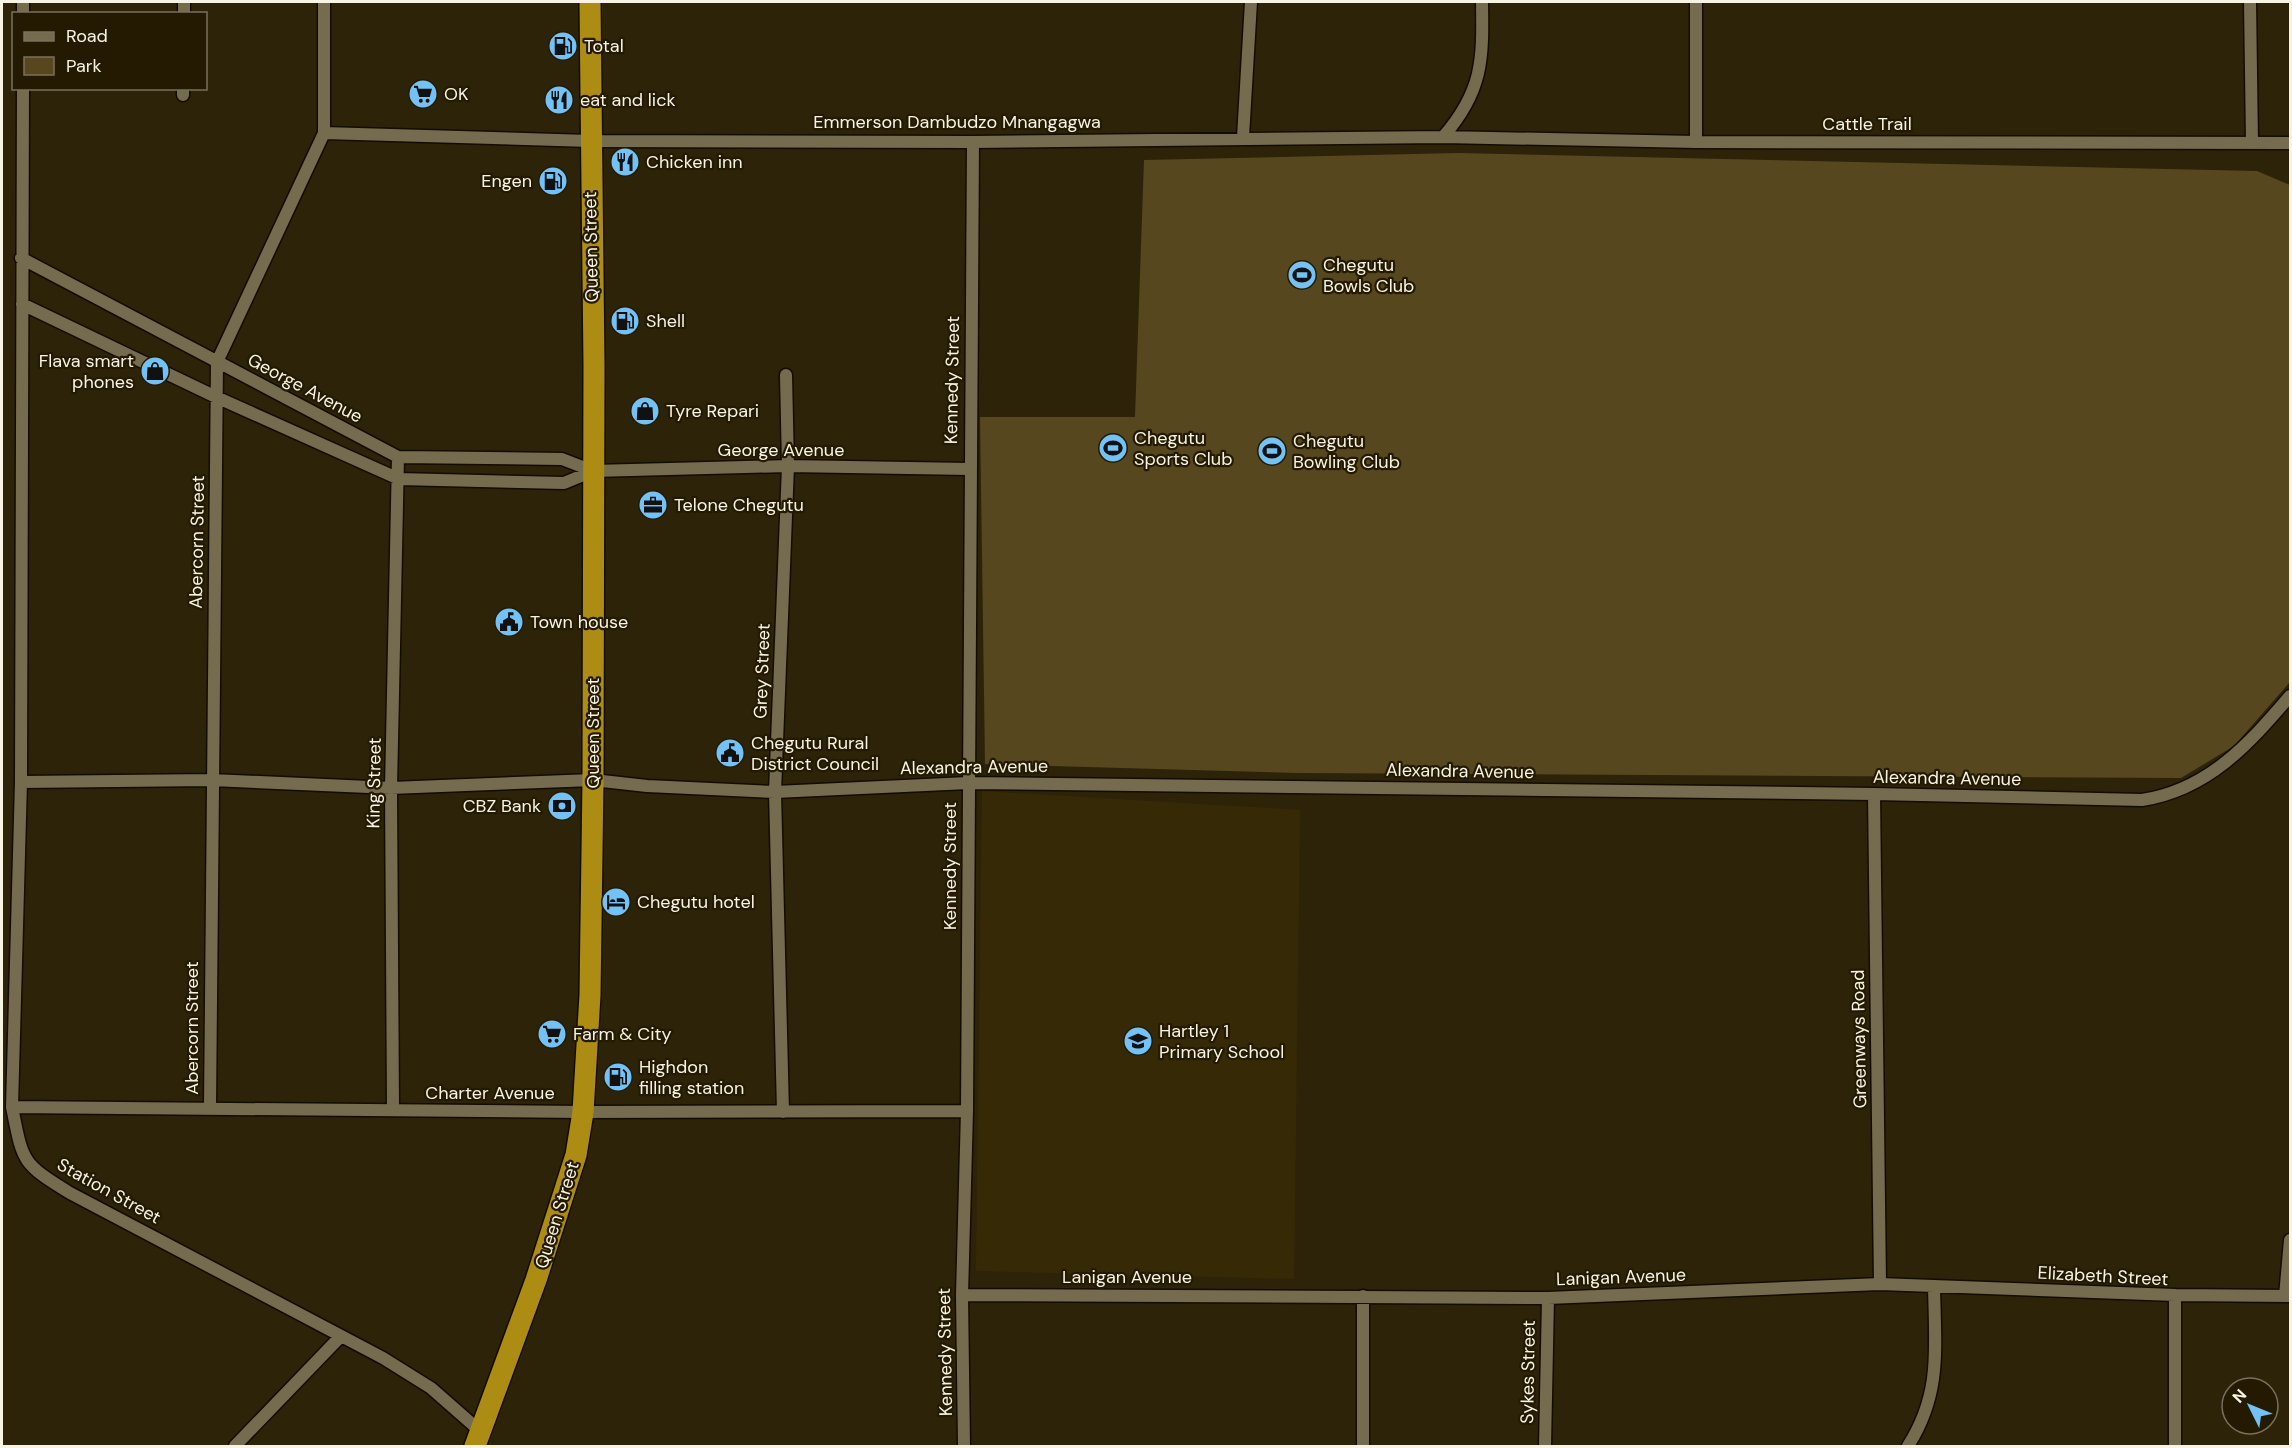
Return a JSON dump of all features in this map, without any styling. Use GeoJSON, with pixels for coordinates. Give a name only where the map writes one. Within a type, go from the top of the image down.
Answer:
{"type":"FeatureCollection","features":[{"type":"Feature","properties":{"kind":"highway","name":"Queen Street"},"geometry":{"type":"LineString","coordinates":[[478,1438],[537,1280],[576,1155],[583,1112],[590,995],[593,780],[590,2]]}},
{"type":"Feature","properties":{"kind":"street","name":"Abercorn Street"},"geometry":{"type":"LineString","coordinates":[[210,1107],[217,362],[324,133],[324,2]]}},
{"type":"Feature","properties":{"kind":"street"},"geometry":{"type":"LineString","coordinates":[[1243,137],[1251,2]]}},
{"type":"Feature","properties":{"kind":"street"},"geometry":{"type":"LineString","coordinates":[[1443,137],[1461,116],[1477,85],[1483,44],[1482,2]]}},
{"type":"Feature","properties":{"kind":"street"},"geometry":{"type":"LineString","coordinates":[[1696,2],[1696,142]]}},
{"type":"Feature","properties":{"kind":"street"},"geometry":{"type":"LineString","coordinates":[[2250,2],[2252,143]]}},
{"type":"Feature","properties":{"kind":"street","name":"Station Street"},"geometry":{"type":"LineString","coordinates":[[23,90],[21,782],[12,1107],[21,1154],[31,1167],[44,1177],[383,1358],[431,1389],[478,1438]]}},
{"type":"Feature","properties":{"kind":"street","name":"Emmerson Dambudzo Mnangagwa"},"geometry":{"type":"LineString","coordinates":[[324,133],[590,141],[1443,137]]}},
{"type":"Feature","properties":{"kind":"street","name":"Cattle Trail"},"geometry":{"type":"LineString","coordinates":[[1443,137],[1696,142],[2290,143]]}},
{"type":"Feature","properties":{"kind":"street","name":"Kennedy Street"},"geometry":{"type":"LineString","coordinates":[[964,1446],[962,1294],[967,1111],[969,469],[973,141]]}},
{"type":"Feature","properties":{"kind":"street","name":"George Avenue"},"geometry":{"type":"LineString","coordinates":[[21,258],[398,457],[562,459],[593,471]]}},
{"type":"Feature","properties":{"kind":"street","name":"George Avenue"},"geometry":{"type":"LineString","coordinates":[[21,304],[216,397],[399,479],[564,483],[593,471],[788,466],[969,469]]}},
{"type":"Feature","properties":{"kind":"street","name":"Grey Street"},"geometry":{"type":"LineString","coordinates":[[783,1112],[775,792],[788,466],[786,375]]}},
{"type":"Feature","properties":{"kind":"street","name":"King Street"},"geometry":{"type":"LineString","coordinates":[[393,1110],[391,788],[398,457]]}},
{"type":"Feature","properties":{"kind":"street","name":"Alexandra Avenue"},"geometry":{"type":"LineString","coordinates":[[21,782],[212,780],[391,788],[593,780],[659,787],[775,792],[968,783],[1874,794],[2142,800],[2179,792],[2238,753],[2290,696]]}},
{"type":"Feature","properties":{"kind":"street","name":"Greenways Road"},"geometry":{"type":"LineString","coordinates":[[1874,794],[1880,1284]]}},
{"type":"Feature","properties":{"kind":"street","name":"Charter Avenue"},"geometry":{"type":"LineString","coordinates":[[12,1107],[583,1112],[967,1111]]}},
{"type":"Feature","properties":{"kind":"street"},"geometry":{"type":"LineString","coordinates":[[2175,1295],[2288,1296],[2290,1240]]}},
{"type":"Feature","properties":{"kind":"street","name":"Elizabeth Street"},"geometry":{"type":"LineString","coordinates":[[1880,1284],[2175,1295],[2175,1446]]}},
{"type":"Feature","properties":{"kind":"street","name":"Lanigan Avenue"},"geometry":{"type":"LineString","coordinates":[[962,1294],[1548,1298],[1880,1284]]}},
{"type":"Feature","properties":{"kind":"street"},"geometry":{"type":"LineString","coordinates":[[1908,1446],[1923,1424],[1933,1392],[1936,1360],[1934,1286]]}},
{"type":"Feature","properties":{"kind":"street"},"geometry":{"type":"LineString","coordinates":[[1363,1296],[1363,1446]]}},
{"type":"Feature","properties":{"kind":"street","name":"Sykes Street"},"geometry":{"type":"LineString","coordinates":[[1545,1446],[1548,1298]]}},
{"type":"Feature","properties":{"kind":"street"},"geometry":{"type":"LineString","coordinates":[[235,1446],[341,1336]]}},
{"type":"Feature","properties":{"kind":"shaded area","name":"Hartley 1 Primary School"},"geometry":{"type":"Polygon","coordinates":[[[982,791],[1300,810],[1294,1279],[976,1271],[982,791]]]}},
{"type":"Feature","properties":{"kind":"green space"},"geometry":{"type":"Polygon","coordinates":[[[1458,153],[2257,171],[2290,185],[2290,682],[2234,746],[2181,778],[1296,773],[985,764],[980,417],[1135,417],[1144,160],[1458,153]]]}},
{"type":"Feature","properties":{"kind":"place","name":"Total"},"geometry":{"type":"Point","coordinates":[563,46]}},
{"type":"Feature","properties":{"kind":"place","name":"OK"},"geometry":{"type":"Point","coordinates":[423,94]}},
{"type":"Feature","properties":{"kind":"place","name":"eat and lick"},"geometry":{"type":"Point","coordinates":[559,100]}},
{"type":"Feature","properties":{"kind":"place","name":"Chicken inn"},"geometry":{"type":"Point","coordinates":[625,162]}},
{"type":"Feature","properties":{"kind":"place","name":"Engen"},"geometry":{"type":"Point","coordinates":[553,181]}},
{"type":"Feature","properties":{"kind":"place","name":"Chegutu Bowls Club"},"geometry":{"type":"Point","coordinates":[1302,275]}},
{"type":"Feature","properties":{"kind":"place","name":"Shell"},"geometry":{"type":"Point","coordinates":[625,321]}},
{"type":"Feature","properties":{"kind":"place","name":"Flava smart phones"},"geometry":{"type":"Point","coordinates":[155,371]}},
{"type":"Feature","properties":{"kind":"place","name":"Tyre Repari"},"geometry":{"type":"Point","coordinates":[645,411]}},
{"type":"Feature","properties":{"kind":"place","name":"Chegutu Sports Club"},"geometry":{"type":"Point","coordinates":[1113,448]}},
{"type":"Feature","properties":{"kind":"place","name":"Chegutu Bowling Club"},"geometry":{"type":"Point","coordinates":[1272,451]}},
{"type":"Feature","properties":{"kind":"place","name":"Telone Chegutu"},"geometry":{"type":"Point","coordinates":[653,505]}},
{"type":"Feature","properties":{"kind":"place","name":"Town house"},"geometry":{"type":"Point","coordinates":[509,622]}},
{"type":"Feature","properties":{"kind":"place","name":"Chegutu Rural District Council"},"geometry":{"type":"Point","coordinates":[730,753]}},
{"type":"Feature","properties":{"kind":"place","name":"CBZ Bank"},"geometry":{"type":"Point","coordinates":[562,806]}},
{"type":"Feature","properties":{"kind":"place","name":"Chegutu hotel"},"geometry":{"type":"Point","coordinates":[616,902]}},
{"type":"Feature","properties":{"kind":"place","name":"Farm & City"},"geometry":{"type":"Point","coordinates":[552,1034]}},
{"type":"Feature","properties":{"kind":"place","name":"Hartley 1 Primary School"},"geometry":{"type":"Point","coordinates":[1138,1041]}},
{"type":"Feature","properties":{"kind":"place","name":"Highdon filling station"},"geometry":{"type":"Point","coordinates":[618,1077]}}]}
